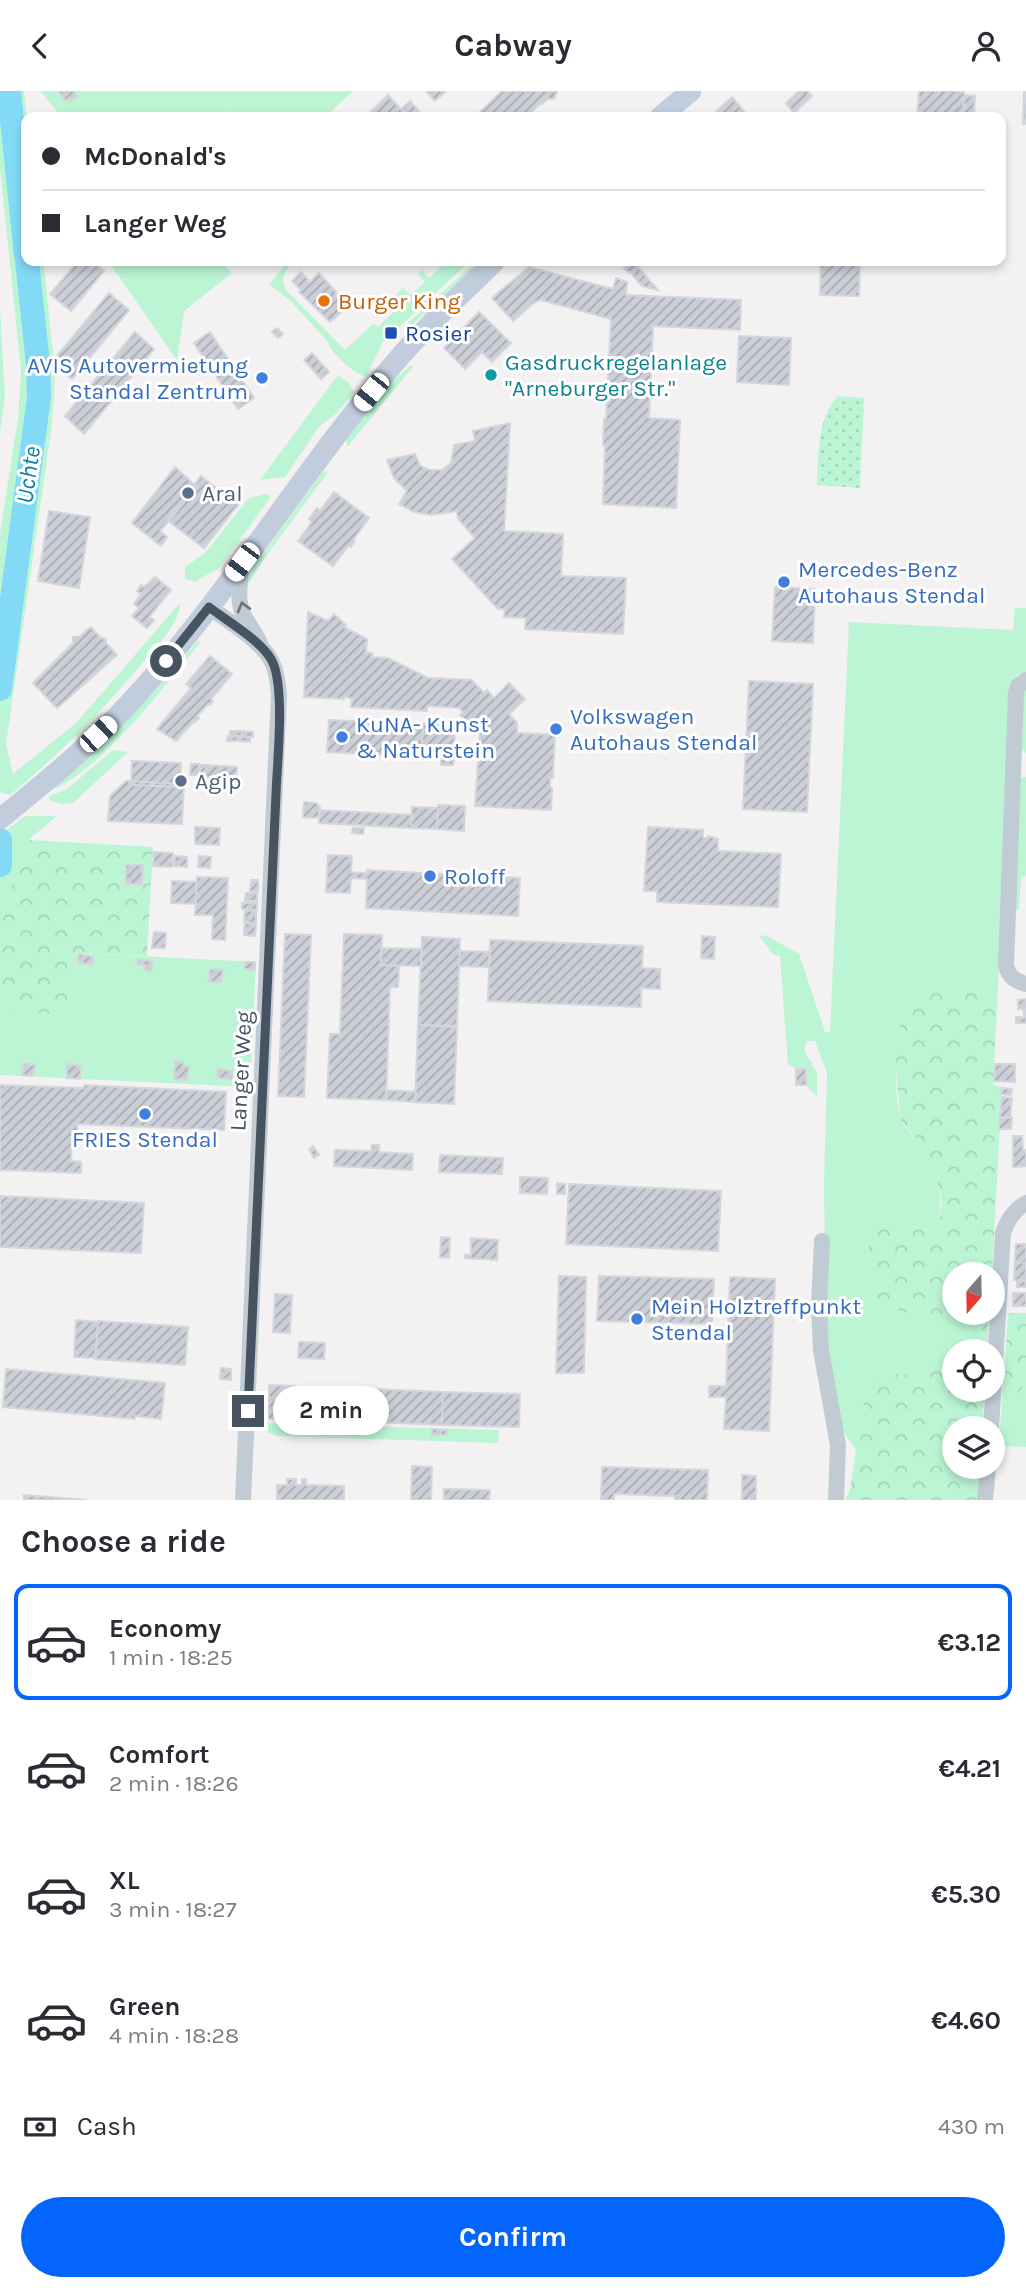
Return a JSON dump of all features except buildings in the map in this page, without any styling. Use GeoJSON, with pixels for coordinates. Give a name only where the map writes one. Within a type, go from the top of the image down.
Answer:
{"type":"FeatureCollection","features":[{"type":"Feature","properties":{"kind":"main road"},"geometry":{"type":"LineString","coordinates":[[666,112],[691,91]]}},
{"type":"Feature","properties":{"kind":"main road"},"geometry":{"type":"LineString","coordinates":[[4,816],[122,712],[209,607],[324,451],[399,358],[490,266]]}},
{"type":"Feature","properties":{"kind":"street","name":"Langer Weg"},"geometry":{"type":"LineString","coordinates":[[242,562],[240,602],[261,648]]}},
{"type":"Feature","properties":{"kind":"street","name":"Langer Weg"},"geometry":{"type":"LineString","coordinates":[[209,607],[261,648],[272,660],[279,695],[243,1500]]}},
{"type":"Feature","properties":{"kind":"street"},"geometry":{"type":"LineString","coordinates":[[1026,680],[1018,686],[1016,693],[1020,763],[1006,966],[1008,974],[1016,981],[1026,984]]}},
{"type":"Feature","properties":{"kind":"street"},"geometry":{"type":"LineString","coordinates":[[992,1416],[1003,1233],[1006,1223],[1020,1206],[1026,1203]]}},
{"type":"Feature","properties":{"kind":"street"},"geometry":{"type":"LineString","coordinates":[[822,1241],[819,1306],[821,1350],[838,1445],[836,1500]]}},
{"type":"Feature","properties":{"kind":"street"},"geometry":{"type":"LineString","coordinates":[[985,1500],[987,1479]]}},
{"type":"Feature","properties":{"kind":"green space"},"geometry":{"type":"Polygon","coordinates":[[[0,91],[24,91],[26,112],[21,112],[21,266],[45,266],[55,372],[52,424],[6,744],[13,774],[76,723],[180,603],[171,628],[130,678],[64,747],[10,795],[0,792],[0,534],[18,418],[21,370],[0,168],[0,91]]]}},
{"type":"Feature","properties":{"kind":"green space"},"geometry":{"type":"Polygon","coordinates":[[[40,91],[353,91],[330,112],[58,112],[40,91]]]}},
{"type":"Feature","properties":{"kind":"green space"},"geometry":{"type":"Polygon","coordinates":[[[111,266],[226,266],[232,273],[184,311],[177,360],[111,266]]]}},
{"type":"Feature","properties":{"kind":"green space"},"geometry":{"type":"Polygon","coordinates":[[[284,266],[290,266],[284,277],[286,290],[345,350],[374,323],[378,327],[398,308],[391,300],[403,288],[411,295],[425,282],[418,274],[422,270],[429,278],[442,266],[465,266],[383,342],[366,377],[343,362],[292,302],[269,284],[284,266]]]}},
{"type":"Feature","properties":{"kind":"green space"},"geometry":{"type":"Polygon","coordinates":[[[471,266],[477,266],[411,326],[408,323],[471,266]]]}},
{"type":"Feature","properties":{"kind":"green space"},"geometry":{"type":"Polygon","coordinates":[[[0,310],[5,395],[0,433],[0,310]]]}},
{"type":"Feature","properties":{"kind":"green space"},"geometry":{"type":"Polygon","coordinates":[[[411,365],[413,367],[347,447],[346,438],[391,383],[411,365]]]}},
{"type":"Feature","properties":{"kind":"green space"},"geometry":{"type":"Polygon","coordinates":[[[338,375],[349,383],[354,392],[337,413],[319,427],[285,477],[260,480],[338,375]]]}},
{"type":"Feature","properties":{"kind":"green space"},"geometry":{"type":"Polygon","coordinates":[[[838,396],[864,398],[860,488],[817,485],[822,427],[838,396]]]}},
{"type":"Feature","properties":{"kind":"green space"},"geometry":{"type":"Polygon","coordinates":[[[325,471],[328,472],[264,559],[248,584],[244,596],[253,568],[325,471]]]}},
{"type":"Feature","properties":{"kind":"green space"},"geometry":{"type":"Polygon","coordinates":[[[267,494],[271,497],[218,569],[197,582],[185,579],[185,567],[205,553],[249,498],[267,494]]]}},
{"type":"Feature","properties":{"kind":"green space"},"geometry":{"type":"Polygon","coordinates":[[[1015,608],[1026,608],[1026,672],[1018,674],[1010,686],[997,1010],[983,996],[896,1038],[899,1114],[928,1154],[936,1173],[940,1203],[940,1224],[926,1230],[890,1222],[909,1313],[942,1314],[942,1325],[970,1325],[969,1339],[942,1339],[942,1368],[910,1375],[875,1372],[864,1391],[862,1429],[856,1450],[839,1425],[826,1341],[824,1183],[827,1073],[815,1041],[807,1041],[804,1050],[817,1073],[817,1097],[806,1085],[806,1069],[796,1069],[788,1064],[780,956],[774,955],[758,935],[767,936],[799,954],[825,1032],[830,1032],[849,622],[1013,630],[1015,608]]]}},
{"type":"Feature","properties":{"kind":"green space"},"geometry":{"type":"Polygon","coordinates":[[[198,641],[200,643],[169,681],[109,748],[67,782],[48,791],[89,757],[127,720],[198,641]]]}},
{"type":"Feature","properties":{"kind":"green space"},"geometry":{"type":"Polygon","coordinates":[[[1026,689],[1026,753],[1022,749],[1023,694],[1026,689]]]}},
{"type":"Feature","properties":{"kind":"green space"},"geometry":{"type":"Polygon","coordinates":[[[113,750],[128,752],[73,803],[62,804],[49,800],[50,796],[67,789],[113,750]]]}},
{"type":"Feature","properties":{"kind":"green space"},"geometry":{"type":"Polygon","coordinates":[[[1020,777],[1026,777],[1026,876],[1021,877],[1019,910],[1015,910],[1020,777]]]}},
{"type":"Feature","properties":{"kind":"green space"},"geometry":{"type":"Polygon","coordinates":[[[25,816],[57,816],[28,840],[20,854],[0,931],[0,835],[25,816]]]}},
{"type":"Feature","properties":{"kind":"green space"},"geometry":{"type":"Polygon","coordinates":[[[28,840],[153,847],[147,956],[78,953],[65,1016],[0,1008],[0,931],[20,854],[28,840]]]}},
{"type":"Feature","properties":{"kind":"green space"},"geometry":{"type":"Polygon","coordinates":[[[78,953],[256,962],[250,1087],[0,1075],[0,1008],[65,1016],[78,953]]]}},
{"type":"Feature","properties":{"kind":"green space"},"geometry":{"type":"Polygon","coordinates":[[[951,986],[983,996],[997,1010],[993,1084],[1002,1088],[993,1262],[942,1262],[942,1314],[909,1313],[877,1304],[867,1237],[874,1222],[890,1222],[926,1230],[940,1223],[942,1201],[935,1172],[925,1149],[900,1119],[896,1038],[907,1001],[951,986]]]}},
{"type":"Feature","properties":{"kind":"green space"},"geometry":{"type":"Polygon","coordinates":[[[1008,1313],[1026,1313],[1026,1384],[1010,1402],[1005,1401],[1008,1313]]]}},
{"type":"Feature","properties":{"kind":"green space"},"geometry":{"type":"Polygon","coordinates":[[[970,1325],[988,1325],[988,1339],[969,1339],[970,1325]]]}},
{"type":"Feature","properties":{"kind":"green space"},"geometry":{"type":"Polygon","coordinates":[[[942,1368],[942,1402],[984,1402],[983,1416],[942,1416],[942,1479],[979,1479],[978,1500],[845,1500],[850,1490],[862,1429],[864,1391],[875,1372],[910,1375],[942,1368]]]}},
{"type":"Feature","properties":{"kind":"green space"},"geometry":{"type":"Polygon","coordinates":[[[1026,1384],[1026,1447],[1005,1446],[1005,1416],[1001,1416],[1002,1402],[1010,1402],[1026,1384]]]}},
{"type":"Feature","properties":{"kind":"green space"},"geometry":{"type":"Polygon","coordinates":[[[259,1423],[499,1430],[498,1443],[277,1436],[260,1429],[259,1423]]]}},
{"type":"Feature","properties":{"kind":"waterway","name":"Uchte"},"geometry":{"type":"LineString","coordinates":[[9,91],[21,207]]}},
{"type":"Feature","properties":{"kind":"waterway","name":"Uchte"},"geometry":{"type":"LineString","coordinates":[[0,689],[39,397],[28,266]]}},
{"type":"Feature","properties":{"kind":"waterway","name":"Uchte"},"geometry":{"type":"LineString","coordinates":[[0,840],[0,865]]}},
{"type":"Feature","properties":{"kind":"place","name":"Burger King"},"geometry":{"type":"Point","coordinates":[324,301]}},
{"type":"Feature","properties":{"kind":"place","name":"Rosier"},"geometry":{"type":"Point","coordinates":[391,333]}},
{"type":"Feature","properties":{"kind":"place","name":"Gasdruckregelanlage \"Arneburger Str.\""},"geometry":{"type":"Point","coordinates":[491,375]}},
{"type":"Feature","properties":{"kind":"place","name":"AVIS Autovermietung Standal Zentrum"},"geometry":{"type":"Point","coordinates":[262,378]}},
{"type":"Feature","properties":{"kind":"place","name":"Aral"},"geometry":{"type":"Point","coordinates":[188,493]}},
{"type":"Feature","properties":{"kind":"place","name":"Mercedes-Benz Autohaus Stendal"},"geometry":{"type":"Point","coordinates":[784,582]}},
{"type":"Feature","properties":{"kind":"place","name":"Volkswagen Autohaus Stendal"},"geometry":{"type":"Point","coordinates":[556,729]}},
{"type":"Feature","properties":{"kind":"place","name":"KuNA- Kunst & Naturstein"},"geometry":{"type":"Point","coordinates":[342,737]}},
{"type":"Feature","properties":{"kind":"place","name":"Agip"},"geometry":{"type":"Point","coordinates":[181,781]}},
{"type":"Feature","properties":{"kind":"place","name":"Roloff"},"geometry":{"type":"Point","coordinates":[430,876]}},
{"type":"Feature","properties":{"kind":"place","name":"FRIES Stendal"},"geometry":{"type":"Point","coordinates":[145,1114]}},
{"type":"Feature","properties":{"kind":"place","name":"Mein Holztreffpunkt Stendal"},"geometry":{"type":"Point","coordinates":[637,1319]}},
{"type":"Feature","properties":{"kind":"route"},"geometry":{"type":"LineString","coordinates":[[166,661],[209,607],[261,648],[272,660],[279,695],[248,1411]]}}]}
